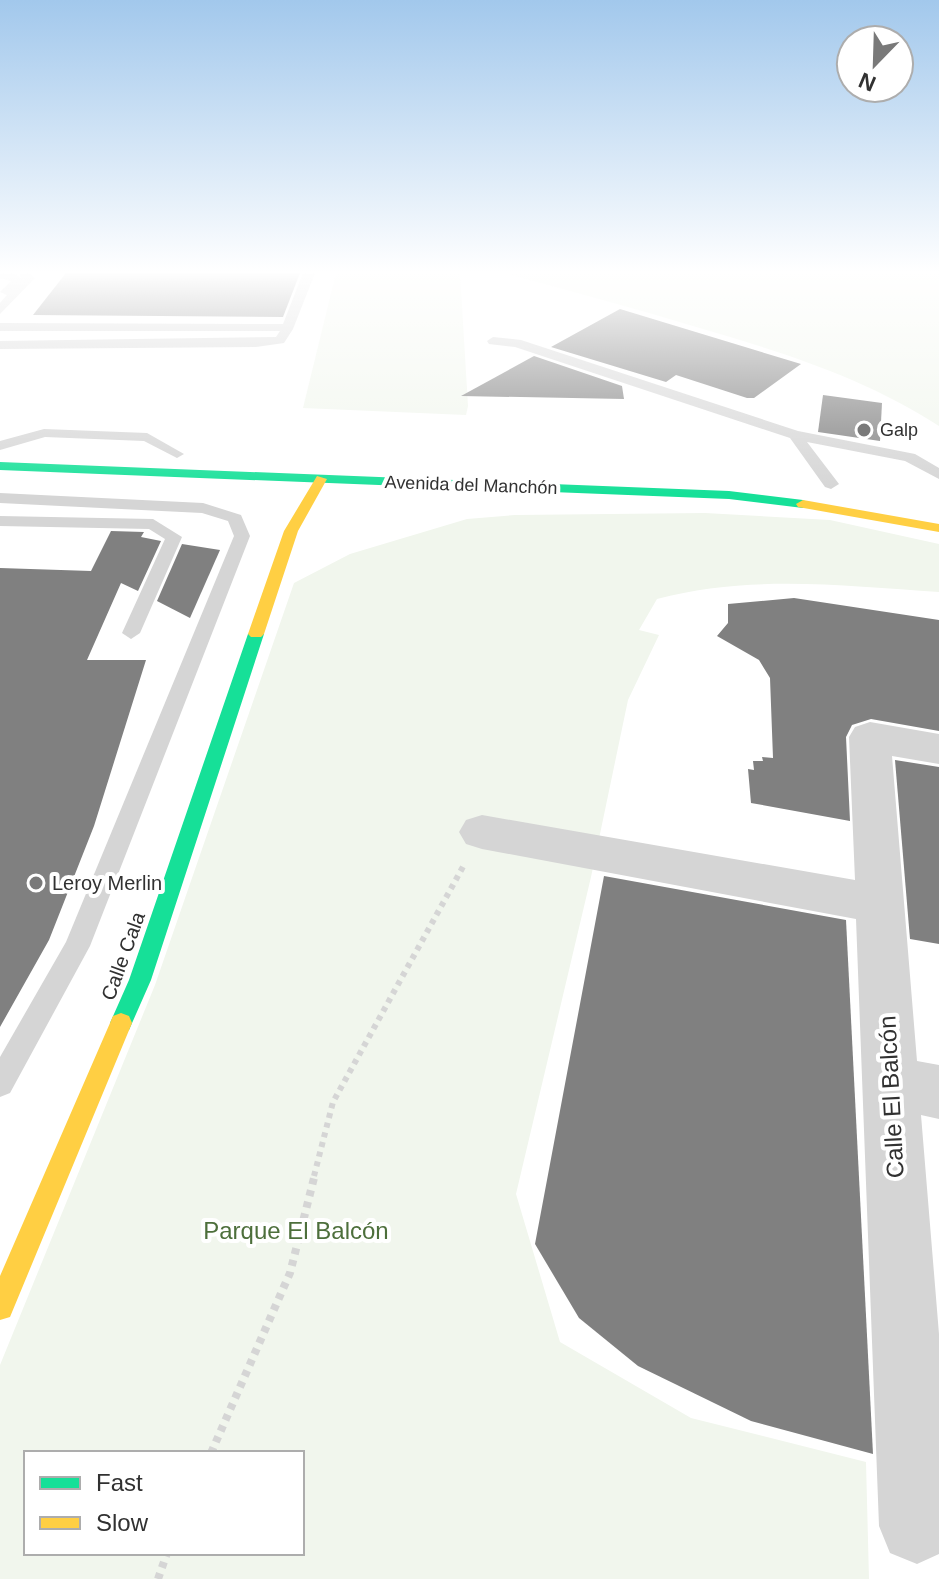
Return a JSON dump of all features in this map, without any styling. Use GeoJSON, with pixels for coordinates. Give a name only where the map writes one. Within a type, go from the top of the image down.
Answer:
{"type":"FeatureCollection","features":[{"type":"Feature","properties":{"kind":"main road"},"geometry":{"type":"LineString","coordinates":[[0,446],[185,454]]}},
{"type":"Feature","properties":{"kind":"main road","name":"Avenida del Manchón"},"geometry":{"type":"LineString","coordinates":[[0,466],[729,495],[841,508],[939,528]]}},
{"type":"Feature","properties":{"kind":"main road","name":"Calle Cala"},"geometry":{"type":"LineString","coordinates":[[0,1307],[140,980],[291,531],[321,479]]}},
{"type":"Feature","properties":{"kind":"main road"},"geometry":{"type":"LineString","coordinates":[[803,482],[839,486]]}},
{"type":"Feature","properties":{"kind":"street","name":"Calle El Balcón"},"geometry":{"type":"LineString","coordinates":[[917,1526],[914,1087],[880,904],[870,737],[939,749]]}},
{"type":"Feature","properties":{"kind":"street"},"geometry":{"type":"LineString","coordinates":[[482,832],[880,904]]}},
{"type":"Feature","properties":{"kind":"lane"},"geometry":{"type":"LineString","coordinates":[[528,347],[795,435],[910,457],[939,474]]}},
{"type":"Feature","properties":{"kind":"lane"},"geometry":{"type":"LineString","coordinates":[[795,435],[839,486]]}},
{"type":"Feature","properties":{"kind":"lane"},"geometry":{"type":"LineString","coordinates":[[0,498],[158,515],[174,537],[131,633]]}},
{"type":"Feature","properties":{"kind":"lane"},"geometry":{"type":"LineString","coordinates":[[0,521],[158,515],[203,508],[235,518],[242,536],[77,946],[0,1084]]}},
{"type":"Feature","properties":{"kind":"path"},"geometry":{"type":"LineString","coordinates":[[212,1451],[290,1273],[333,1102],[482,832]]}},
{"type":"Feature","properties":{"kind":"path"},"geometry":{"type":"LineString","coordinates":[[158,1579],[166,1555]]}},
{"type":"Feature","properties":{"kind":"green space"},"geometry":{"type":"Polygon","coordinates":[[[318,347],[464,347],[466,415],[303,408],[318,347]]]}},
{"type":"Feature","properties":{"kind":"green space"},"geometry":{"type":"Polygon","coordinates":[[[760,347],[939,347],[939,426],[883,394],[760,347]]]}},
{"type":"Feature","properties":{"kind":"green space","name":"Parque El Balcón"},"geometry":{"type":"Polygon","coordinates":[[[705,513],[830,520],[939,544],[939,592],[762,584],[692,591],[657,599],[639,630],[659,635],[628,700],[591,877],[516,1194],[560,1342],[691,1418],[866,1462],[869,1579],[0,1579],[0,1365],[155,985],[294,583],[350,554],[467,519],[515,515],[705,513]]]}},
{"type":"Feature","properties":{"kind":"building"},"geometry":{"type":"Polygon","coordinates":[[[551,347],[744,347],[801,364],[754,398],[747,398],[676,375],[666,382],[551,347]]]}},
{"type":"Feature","properties":{"kind":"building"},"geometry":{"type":"Polygon","coordinates":[[[534,356],[622,386],[624,399],[461,396],[534,356]]]}},
{"type":"Feature","properties":{"kind":"building"},"geometry":{"type":"Polygon","coordinates":[[[823,395],[882,403],[880,441],[818,432],[823,395]]]}},
{"type":"Feature","properties":{"kind":"building"},"geometry":{"type":"Polygon","coordinates":[[[111,531],[144,532],[141,537],[161,541],[138,591],[121,583],[87,660],[146,660],[94,826],[49,940],[0,1027],[0,568],[91,571],[111,531]]]}},
{"type":"Feature","properties":{"kind":"building"},"geometry":{"type":"Polygon","coordinates":[[[182,544],[220,550],[190,618],[157,601],[182,544]]]}},
{"type":"Feature","properties":{"kind":"building"},"geometry":{"type":"Polygon","coordinates":[[[794,598],[939,620],[939,731],[871,719],[852,725],[846,737],[850,821],[751,803],[748,769],[754,770],[753,761],[763,761],[762,757],[773,758],[770,678],[759,660],[717,636],[728,623],[728,604],[794,598]]]}},
{"type":"Feature","properties":{"kind":"building"},"geometry":{"type":"Polygon","coordinates":[[[895,760],[939,767],[939,944],[910,939],[895,760]]]}},
{"type":"Feature","properties":{"kind":"building"},"geometry":{"type":"Polygon","coordinates":[[[604,876],[846,920],[873,1454],[751,1421],[638,1366],[579,1318],[535,1244],[604,876]]]}},
{"type":"Feature","properties":{"kind":"traffic: fast"},"geometry":{"type":"LineString","coordinates":[[0,466],[729,495],[803,504]]}},
{"type":"Feature","properties":{"kind":"traffic: fast"},"geometry":{"type":"LineString","coordinates":[[121,1023],[140,980],[256,634]]}},
{"type":"Feature","properties":{"kind":"traffic: slow"},"geometry":{"type":"LineString","coordinates":[[256,634],[291,531],[321,479]]}},
{"type":"Feature","properties":{"kind":"traffic: slow"},"geometry":{"type":"LineString","coordinates":[[803,504],[939,528]]}},
{"type":"Feature","properties":{"kind":"traffic: slow"},"geometry":{"type":"LineString","coordinates":[[0,1307],[121,1023]]}},
{"type":"Feature","properties":{"kind":"place","name":"Galp"},"geometry":{"type":"Point","coordinates":[864,430]}},
{"type":"Feature","properties":{"kind":"place","name":"Leroy Merlin"},"geometry":{"type":"Point","coordinates":[36,883]}}]}
